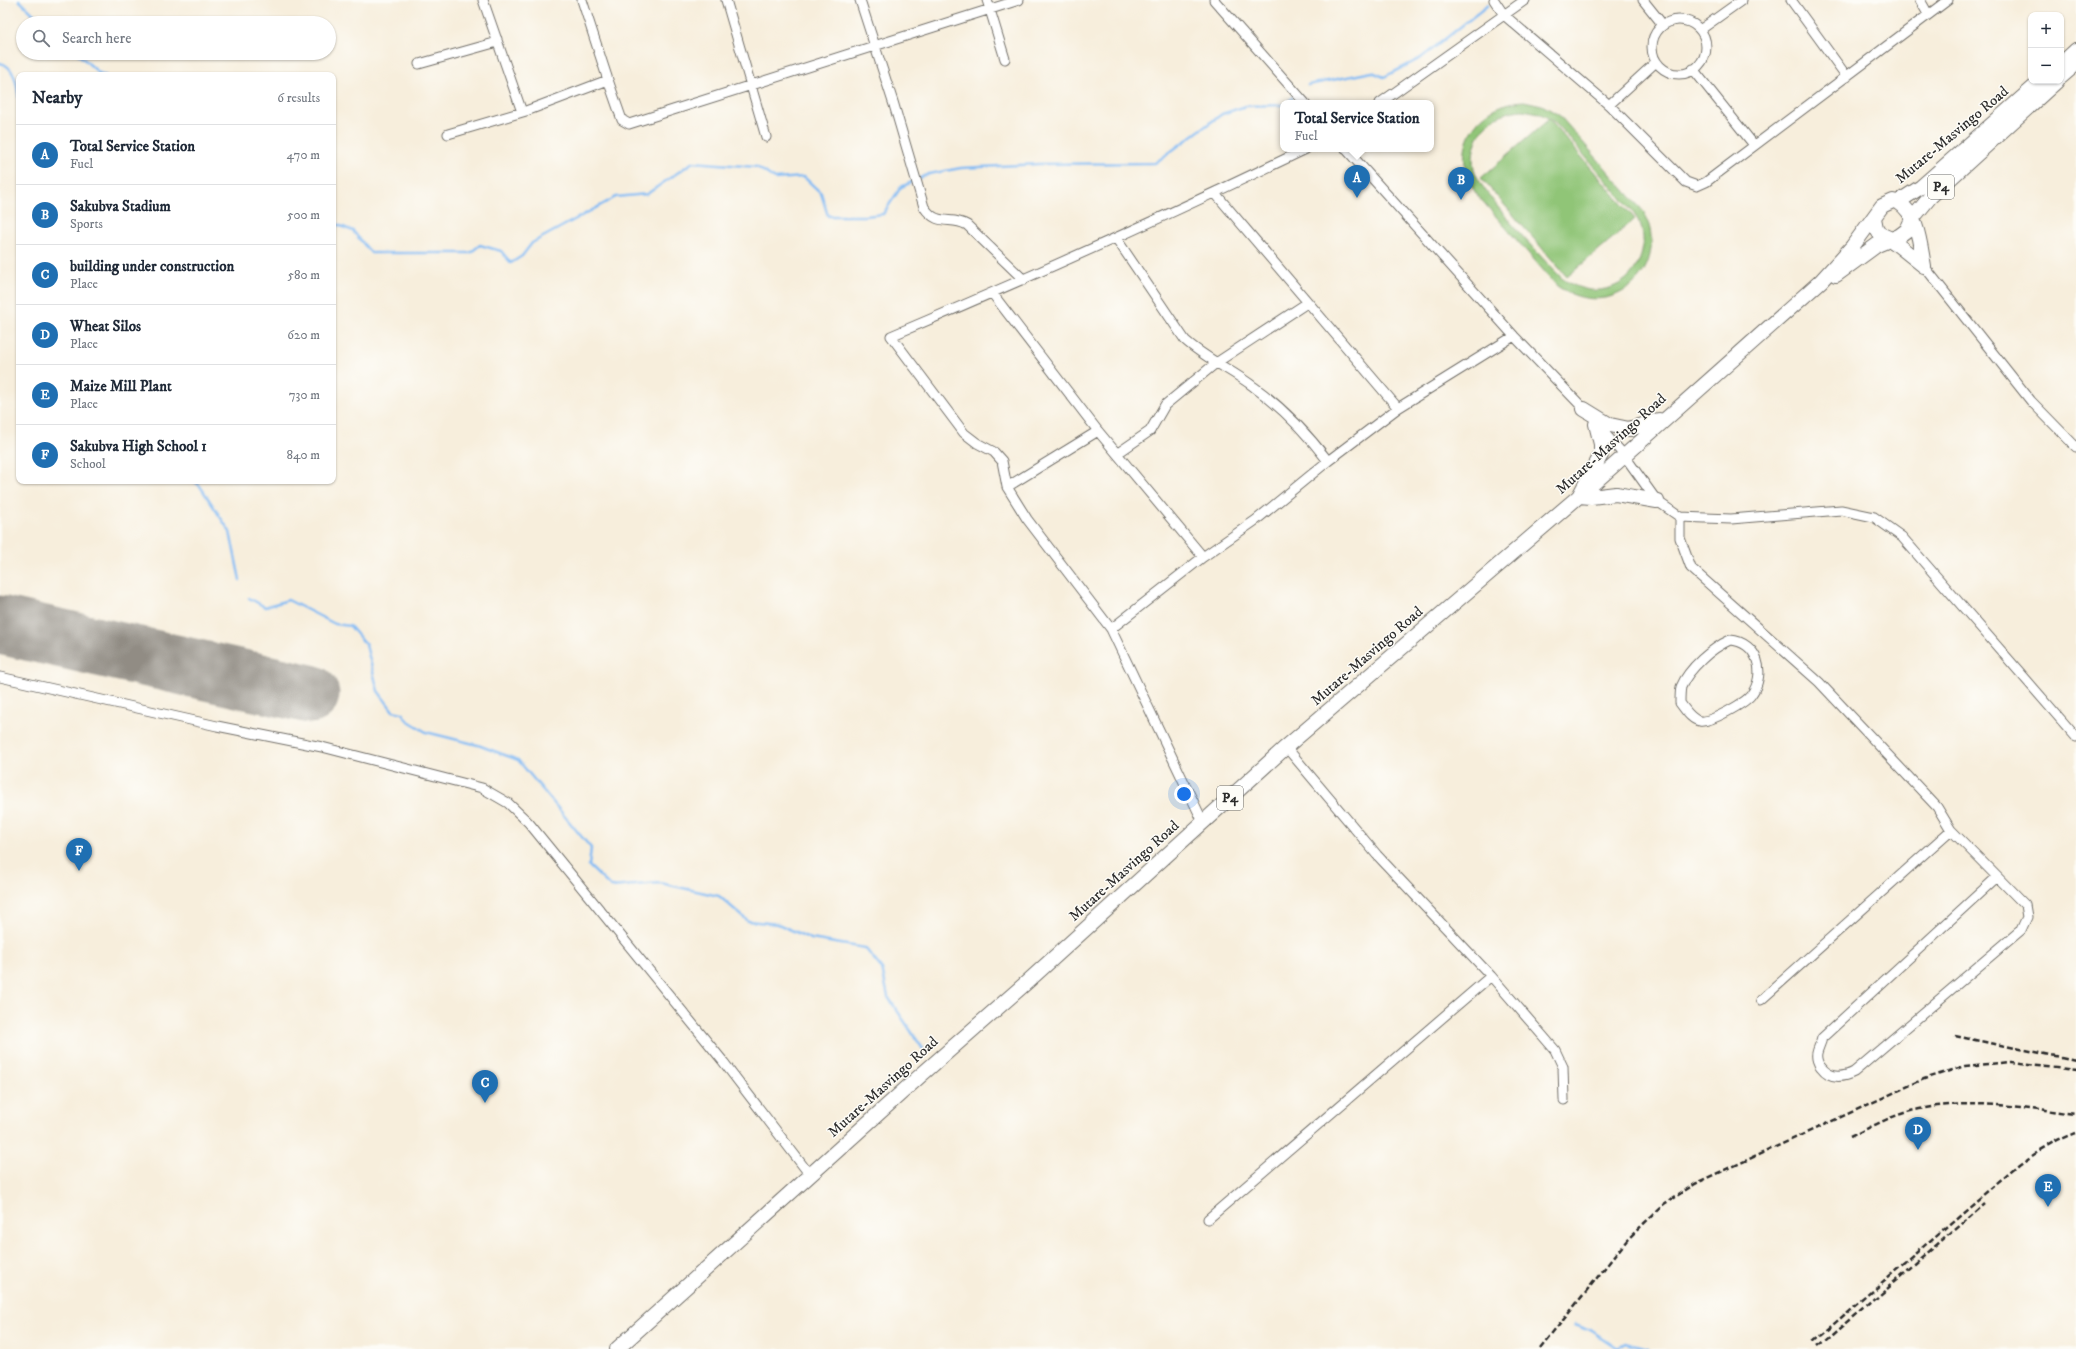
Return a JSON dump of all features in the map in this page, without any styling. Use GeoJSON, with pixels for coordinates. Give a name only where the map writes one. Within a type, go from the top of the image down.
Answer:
{"type":"FeatureCollection","features":[{"type":"Feature","properties":{"kind":"highway"},"geometry":{"type":"LineString","coordinates":[[2064,61],[2076,50]]}},
{"type":"Feature","properties":{"kind":"highway"},"geometry":{"type":"LineString","coordinates":[[2064,74],[2076,64]]}},
{"type":"Feature","properties":{"kind":"highway","name":"Mutare-Masvingo Road"},"geometry":{"type":"LineString","coordinates":[[617,1349],[1026,983],[1286,747],[1579,496],[1666,417],[1821,281],[1852,247],[1882,206],[1893,201],[1898,202],[1921,187],[2038,84]]}},
{"type":"Feature","properties":{"kind":"highway","name":"Mutare-Masvingo Road"},"geometry":{"type":"LineString","coordinates":[[1821,281],[1840,273],[1861,256],[1889,238],[1899,236],[1907,230],[1912,219],[1931,196],[2054,84]]}},
{"type":"Feature","properties":{"kind":"highway"},"geometry":{"type":"LineString","coordinates":[[1898,202],[1909,211],[1918,235],[1924,266]]}},
{"type":"Feature","properties":{"kind":"highway"},"geometry":{"type":"LineString","coordinates":[[1874,218],[1878,231],[1924,266]]}},
{"type":"Feature","properties":{"kind":"highway"},"geometry":{"type":"LineString","coordinates":[[1584,409],[1610,424],[1628,429],[1666,417]]}},
{"type":"Feature","properties":{"kind":"highway"},"geometry":{"type":"LineString","coordinates":[[1596,424],[1601,444],[1601,455],[1579,496],[1591,497],[1616,494],[1657,501]]}},
{"type":"Feature","properties":{"kind":"street"},"geometry":{"type":"LineString","coordinates":[[483,0],[522,112]]}},
{"type":"Feature","properties":{"kind":"street"},"geometry":{"type":"LineString","coordinates":[[583,0],[622,120],[629,124],[750,84],[1019,0]]}},
{"type":"Feature","properties":{"kind":"street"},"geometry":{"type":"LineString","coordinates":[[726,0],[766,137]]}},
{"type":"Feature","properties":{"kind":"street"},"geometry":{"type":"LineString","coordinates":[[860,0],[894,105],[921,201],[927,212],[941,221],[962,222],[1024,280]]}},
{"type":"Feature","properties":{"kind":"street"},"geometry":{"type":"LineString","coordinates":[[987,0],[1005,59]]}},
{"type":"Feature","properties":{"kind":"street"},"geometry":{"type":"LineString","coordinates":[[1214,0],[1303,100]]}},
{"type":"Feature","properties":{"kind":"street"},"geometry":{"type":"LineString","coordinates":[[1494,0],[1504,15],[1609,105],[1692,185],[1697,186],[1706,182],[1948,0]]}},
{"type":"Feature","properties":{"kind":"street"},"geometry":{"type":"LineString","coordinates":[[1384,100],[1525,0]]}},
{"type":"Feature","properties":{"kind":"street"},"geometry":{"type":"LineString","coordinates":[[1643,0],[1663,25]]}},
{"type":"Feature","properties":{"kind":"street"},"geometry":{"type":"LineString","coordinates":[[1700,30],[1742,0]]}},
{"type":"Feature","properties":{"kind":"street"},"geometry":{"type":"LineString","coordinates":[[1791,0],[1847,77]]}},
{"type":"Feature","properties":{"kind":"street"},"geometry":{"type":"LineString","coordinates":[[1920,0],[1928,14]]}},
{"type":"Feature","properties":{"kind":"street"},"geometry":{"type":"LineString","coordinates":[[1678,20],[1690,23],[1700,30],[1706,47],[1702,60],[1693,70],[1681,73],[1669,72],[1656,62],[1653,54],[1653,38],[1663,25],[1678,20]]}},
{"type":"Feature","properties":{"kind":"street"},"geometry":{"type":"LineString","coordinates":[[419,64],[494,43],[497,39]]}},
{"type":"Feature","properties":{"kind":"street"},"geometry":{"type":"LineString","coordinates":[[1609,105],[1656,62]]}},
{"type":"Feature","properties":{"kind":"street"},"geometry":{"type":"LineString","coordinates":[[1693,70],[1754,145]]}},
{"type":"Feature","properties":{"kind":"street"},"geometry":{"type":"LineString","coordinates":[[448,134],[522,112],[608,80]]}},
{"type":"Feature","properties":{"kind":"street"},"geometry":{"type":"LineString","coordinates":[[1204,822],[1111,629],[1027,519],[1007,487],[1002,461],[994,452],[964,433],[891,336],[1024,280],[1215,193],[1300,152]]}},
{"type":"Feature","properties":{"kind":"street"},"geometry":{"type":"LineString","coordinates":[[1349,152],[1514,336],[1584,409],[1624,455],[1657,501],[1680,517],[1731,519],[1841,510],[1874,517],[1902,538],[2076,737]]}},
{"type":"Feature","properties":{"kind":"street"},"geometry":{"type":"LineString","coordinates":[[1215,193],[1307,303],[1398,408]]}},
{"type":"Feature","properties":{"kind":"street"},"geometry":{"type":"LineString","coordinates":[[1116,238],[1185,340],[1198,352],[1254,386],[1280,407],[1304,430],[1328,461]]}},
{"type":"Feature","properties":{"kind":"street"},"geometry":{"type":"LineString","coordinates":[[1924,266],[2031,401],[2076,447]]}},
{"type":"Feature","properties":{"kind":"street"},"geometry":{"type":"LineString","coordinates":[[992,293],[1098,431],[1118,453],[1203,557]]}},
{"type":"Feature","properties":{"kind":"street"},"geometry":{"type":"LineString","coordinates":[[1118,453],[1150,431],[1165,405],[1216,363],[1307,303]]}},
{"type":"Feature","properties":{"kind":"street"},"geometry":{"type":"LineString","coordinates":[[1111,629],[1203,557],[1256,520],[1328,461],[1398,408],[1514,336]]}},
{"type":"Feature","properties":{"kind":"street"},"geometry":{"type":"LineString","coordinates":[[1007,487],[1098,431]]}},
{"type":"Feature","properties":{"kind":"street"},"geometry":{"type":"LineString","coordinates":[[1680,517],[1680,538],[1691,568],[1819,682],[1932,801],[1951,830],[1998,877],[2025,905],[2027,917],[2021,930],[1854,1072],[1845,1076],[1836,1077],[1826,1074],[1818,1064],[1816,1054],[1822,1038],[1998,877]]}},
{"type":"Feature","properties":{"kind":"street"},"geometry":{"type":"LineString","coordinates":[[1730,640],[1741,641],[1754,652],[1759,675],[1750,696],[1719,717],[1710,721],[1700,721],[1690,715],[1680,703],[1681,688],[1689,673],[1719,645],[1730,640]]}},
{"type":"Feature","properties":{"kind":"street"},"geometry":{"type":"LineString","coordinates":[[0,677],[217,726],[322,747],[482,788],[508,803],[529,823],[653,975],[722,1060],[810,1175]]}},
{"type":"Feature","properties":{"kind":"street"},"geometry":{"type":"LineString","coordinates":[[1286,747],[1377,855],[1491,976],[1555,1050],[1563,1067],[1564,1100]]}},
{"type":"Feature","properties":{"kind":"street"},"geometry":{"type":"LineString","coordinates":[[1761,1000],[1951,830]]}},
{"type":"Feature","properties":{"kind":"street"},"geometry":{"type":"LineString","coordinates":[[1208,1220],[1491,976]]}},
{"type":"Feature","properties":{"kind":"green space"},"geometry":{"type":"Polygon","coordinates":[[[1524,101],[1542,105],[1559,115],[1644,212],[1651,234],[1650,254],[1643,271],[1632,285],[1616,295],[1597,299],[1577,296],[1557,286],[1478,196],[1469,180],[1465,164],[1465,148],[1470,134],[1478,121],[1491,111],[1506,104],[1524,101]],[[1523,110],[1506,113],[1487,124],[1478,138],[1473,153],[1473,164],[1478,179],[1513,226],[1563,279],[1575,286],[1588,290],[1602,290],[1615,286],[1630,275],[1640,260],[1643,242],[1640,224],[1629,208],[1567,136],[1553,121],[1539,113],[1523,110]]]}},
{"type":"Feature","properties":{"kind":"green space"},"geometry":{"type":"Polygon","coordinates":[[[1549,119],[1635,219],[1567,277],[1481,178],[1549,119]]]}},
{"type":"Feature","properties":{"kind":"waterway"},"geometry":{"type":"LineString","coordinates":[[19,0],[36,16]]}},
{"type":"Feature","properties":{"kind":"waterway"},"geometry":{"type":"LineString","coordinates":[[1308,85],[1372,72],[1384,77],[1421,58],[1488,5]]}},
{"type":"Feature","properties":{"kind":"waterway"},"geometry":{"type":"LineString","coordinates":[[85,60],[98,72]]}},
{"type":"Feature","properties":{"kind":"waterway"},"geometry":{"type":"LineString","coordinates":[[0,63],[9,68],[13,73],[16,84]]}},
{"type":"Feature","properties":{"kind":"waterway"},"geometry":{"type":"LineString","coordinates":[[1290,100],[1293,97]]}},
{"type":"Feature","properties":{"kind":"waterway"},"geometry":{"type":"LineString","coordinates":[[918,179],[929,174],[961,168],[1039,164],[1155,163],[1222,114],[1246,106],[1280,105]]}},
{"type":"Feature","properties":{"kind":"waterway"},"geometry":{"type":"LineString","coordinates":[[336,224],[353,231],[371,253],[470,253],[480,245],[501,251],[511,263],[522,256],[532,243],[616,197],[647,194],[693,162],[757,167],[775,179],[804,177],[821,193],[828,216],[865,216],[883,214],[901,187],[914,181]]}},
{"type":"Feature","properties":{"kind":"waterway"},"geometry":{"type":"LineString","coordinates":[[198,484],[230,532],[240,580]]}},
{"type":"Feature","properties":{"kind":"waterway"},"geometry":{"type":"LineString","coordinates":[[249,598],[265,607],[288,600],[335,624],[350,626],[366,645],[378,691],[393,711],[402,713],[407,720],[426,732],[478,745],[518,760],[591,848],[589,866],[611,887],[660,883],[719,896],[748,921],[778,924],[811,939],[865,948],[882,969],[888,997],[923,1049]]}},
{"type":"Feature","properties":{"kind":"waterway"},"geometry":{"type":"LineString","coordinates":[[1574,1324],[1593,1331],[1618,1348],[1625,1343],[1647,1349]]}},
{"type":"Feature","properties":{"kind":"runway"},"geometry":{"type":"LineString","coordinates":[[0,625],[310,694]]}},
{"type":"Feature","properties":{"kind":"railway"},"geometry":{"type":"LineString","coordinates":[[1955,1036],[2076,1060]]}},
{"type":"Feature","properties":{"kind":"railway"},"geometry":{"type":"LineString","coordinates":[[1540,1349],[1628,1239],[1664,1204],[1695,1184],[1924,1079],[1965,1066],[2010,1062],[2076,1069]]}},
{"type":"Feature","properties":{"kind":"railway"},"geometry":{"type":"LineString","coordinates":[[1850,1137],[1898,1115],[1935,1106],[1975,1104],[2016,1106],[2076,1114]]}},
{"type":"Feature","properties":{"kind":"railway"},"geometry":{"type":"LineString","coordinates":[[1813,1342],[2019,1164],[2046,1146],[2076,1132]]}},
{"type":"Feature","properties":{"kind":"railway"},"geometry":{"type":"LineString","coordinates":[[1818,1347],[1984,1203]]}},
{"type":"Feature","properties":{"kind":"place","name":"Total Service Station"},"geometry":{"type":"Point","coordinates":[1357,198]}},
{"type":"Feature","properties":{"kind":"place","name":"Sakubva Stadium"},"geometry":{"type":"Point","coordinates":[1461,200]}},
{"type":"Feature","properties":{"kind":"place","name":"Sakubva High School 1"},"geometry":{"type":"Point","coordinates":[79,871]}},
{"type":"Feature","properties":{"kind":"place","name":"building under construction"},"geometry":{"type":"Point","coordinates":[485,1103]}},
{"type":"Feature","properties":{"kind":"place","name":"Wheat Silos"},"geometry":{"type":"Point","coordinates":[1918,1150]}},
{"type":"Feature","properties":{"kind":"place","name":"Maize Mill Plant"},"geometry":{"type":"Point","coordinates":[2048,1207]}}]}
